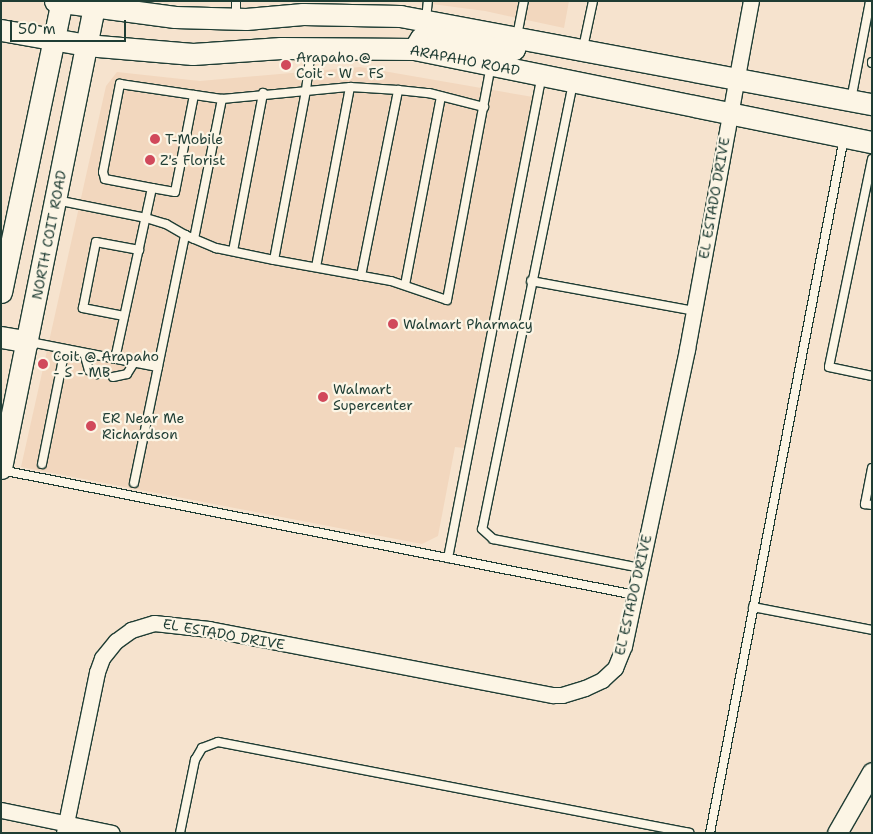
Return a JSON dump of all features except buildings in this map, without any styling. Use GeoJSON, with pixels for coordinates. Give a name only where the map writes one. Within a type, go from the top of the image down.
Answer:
{"type":"FeatureCollection","features":[{"type":"Feature","properties":{"kind":"main road"},"geometry":{"type":"LineString","coordinates":[[1,292],[53,40],[59,2],[95,5],[151,16],[236,10],[376,14],[427,10],[517,38],[872,104]]}},
{"type":"Feature","properties":{"kind":"main road","name":"NORTH COIT ROAD"},"geometry":{"type":"LineString","coordinates":[[1,469],[95,5]]}},
{"type":"Feature","properties":{"kind":"main road"},"geometry":{"type":"LineString","coordinates":[[302,11],[311,49]]}},
{"type":"Feature","properties":{"kind":"main road","name":"ARAPAHO ROAD"},"geometry":{"type":"LineString","coordinates":[[1,30],[86,45],[193,54],[281,48],[414,49],[492,64],[573,83],[872,142]]}},
{"type":"Feature","properties":{"kind":"main road"},"geometry":{"type":"LineString","coordinates":[[414,49],[421,38],[437,37],[508,50],[514,48],[517,38]]}},
{"type":"Feature","properties":{"kind":"main road"},"geometry":{"type":"LineString","coordinates":[[1,337],[28,342]]}},
{"type":"Feature","properties":{"kind":"street","name":"EL ESTADO DRIVE"},"geometry":{"type":"LineString","coordinates":[[65,828],[97,672],[102,658],[116,641],[131,630],[154,622],[209,630],[398,667],[562,695],[602,680],[615,668],[624,646],[694,311],[751,1]]}},
{"type":"Feature","properties":{"kind":"street"},"geometry":{"type":"LineString","coordinates":[[837,833],[872,772]]}},
{"type":"Feature","properties":{"kind":"street"},"geometry":{"type":"LineString","coordinates":[[1,810],[65,828],[112,833]]}},
{"type":"Feature","properties":{"kind":"lane"},"geometry":{"type":"LineString","coordinates":[[517,38],[524,1]]}},
{"type":"Feature","properties":{"kind":"lane"},"geometry":{"type":"LineString","coordinates":[[583,50],[593,1]]}},
{"type":"Feature","properties":{"kind":"lane"},"geometry":{"type":"LineString","coordinates":[[850,100],[870,1]]}},
{"type":"Feature","properties":{"kind":"lane"},"geometry":{"type":"LineString","coordinates":[[274,260],[306,90],[311,49]]}},
{"type":"Feature","properties":{"kind":"lane"},"geometry":{"type":"LineString","coordinates":[[56,200],[146,218],[166,224],[185,235],[216,248],[405,285],[447,300],[492,64]]}},
{"type":"Feature","properties":{"kind":"lane"},"geometry":{"type":"LineString","coordinates":[[448,558],[542,76]]}},
{"type":"Feature","properties":{"kind":"lane"},"geometry":{"type":"LineString","coordinates":[[573,83],[531,281],[482,529],[494,539],[641,568]]}},
{"type":"Feature","properties":{"kind":"lane"},"geometry":{"type":"LineString","coordinates":[[194,95],[175,192],[105,179],[103,172],[120,84],[222,99],[350,87],[398,90],[440,96],[484,107]]}},
{"type":"Feature","properties":{"kind":"lane"},"geometry":{"type":"LineString","coordinates":[[316,267],[350,87]]}},
{"type":"Feature","properties":{"kind":"lane"},"geometry":{"type":"LineString","coordinates":[[362,276],[398,90]]}},
{"type":"Feature","properties":{"kind":"lane"},"geometry":{"type":"LineString","coordinates":[[233,251],[263,94]]}},
{"type":"Feature","properties":{"kind":"lane"},"geometry":{"type":"LineString","coordinates":[[405,285],[440,96]]}},
{"type":"Feature","properties":{"kind":"lane"},"geometry":{"type":"LineString","coordinates":[[194,239],[222,99]]}},
{"type":"Feature","properties":{"kind":"lane"},"geometry":{"type":"LineString","coordinates":[[710,833],[844,136]]}},
{"type":"Feature","properties":{"kind":"lane"},"geometry":{"type":"LineString","coordinates":[[872,159],[869,184],[829,367],[872,376]]}},
{"type":"Feature","properties":{"kind":"lane"},"geometry":{"type":"LineString","coordinates":[[115,359],[152,188]]}},
{"type":"Feature","properties":{"kind":"lane"},"geometry":{"type":"LineString","coordinates":[[134,483],[185,235]]}},
{"type":"Feature","properties":{"kind":"lane"},"geometry":{"type":"LineString","coordinates":[[124,316],[83,308],[96,242],[139,250]]}},
{"type":"Feature","properties":{"kind":"lane"},"geometry":{"type":"LineString","coordinates":[[531,281],[694,311]]}},
{"type":"Feature","properties":{"kind":"lane"},"geometry":{"type":"LineString","coordinates":[[28,342],[158,367]]}},
{"type":"Feature","properties":{"kind":"lane"},"geometry":{"type":"LineString","coordinates":[[42,464],[65,350]]}},
{"type":"Feature","properties":{"kind":"lane"},"geometry":{"type":"LineString","coordinates":[[84,353],[89,370],[97,374]]}},
{"type":"Feature","properties":{"kind":"lane"},"geometry":{"type":"LineString","coordinates":[[113,377],[127,374],[134,363]]}},
{"type":"Feature","properties":{"kind":"lane"},"geometry":{"type":"LineString","coordinates":[[872,468],[865,504],[872,505]]}},
{"type":"Feature","properties":{"kind":"lane"},"geometry":{"type":"LineString","coordinates":[[1,469],[635,595]]}},
{"type":"Feature","properties":{"kind":"lane"},"geometry":{"type":"LineString","coordinates":[[753,607],[872,630]]}},
{"type":"Feature","properties":{"kind":"lane"},"geometry":{"type":"LineString","coordinates":[[180,833],[195,760],[202,748],[218,742],[689,833]]}},
{"type":"Feature","properties":{"kind":"shaded area"},"geometry":{"type":"Polygon","coordinates":[[[409,1],[569,1],[564,28],[485,11],[409,1]]]}},
{"type":"Feature","properties":{"kind":"shaded area"},"geometry":{"type":"Polygon","coordinates":[[[360,67],[533,97],[464,448],[455,447],[438,536],[422,544],[21,467],[106,86],[117,72],[200,81],[360,67]]]}},
{"type":"Feature","properties":{"kind":"place","name":"Arapaho @ Coit - W - FS"},"geometry":{"type":"Point","coordinates":[286,65]}},
{"type":"Feature","properties":{"kind":"place","name":"T-Mobile"},"geometry":{"type":"Point","coordinates":[155,139]}},
{"type":"Feature","properties":{"kind":"place","name":"Z's Florist"},"geometry":{"type":"Point","coordinates":[150,160]}},
{"type":"Feature","properties":{"kind":"place","name":"Walmart Pharmacy"},"geometry":{"type":"Point","coordinates":[393,324]}},
{"type":"Feature","properties":{"kind":"place","name":"Coit @ Arapaho - S - MB"},"geometry":{"type":"Point","coordinates":[43,364]}},
{"type":"Feature","properties":{"kind":"place","name":"Walmart Supercenter"},"geometry":{"type":"Point","coordinates":[323,397]}},
{"type":"Feature","properties":{"kind":"place","name":"ER Near Me Richardson"},"geometry":{"type":"Point","coordinates":[91,426]}}]}
